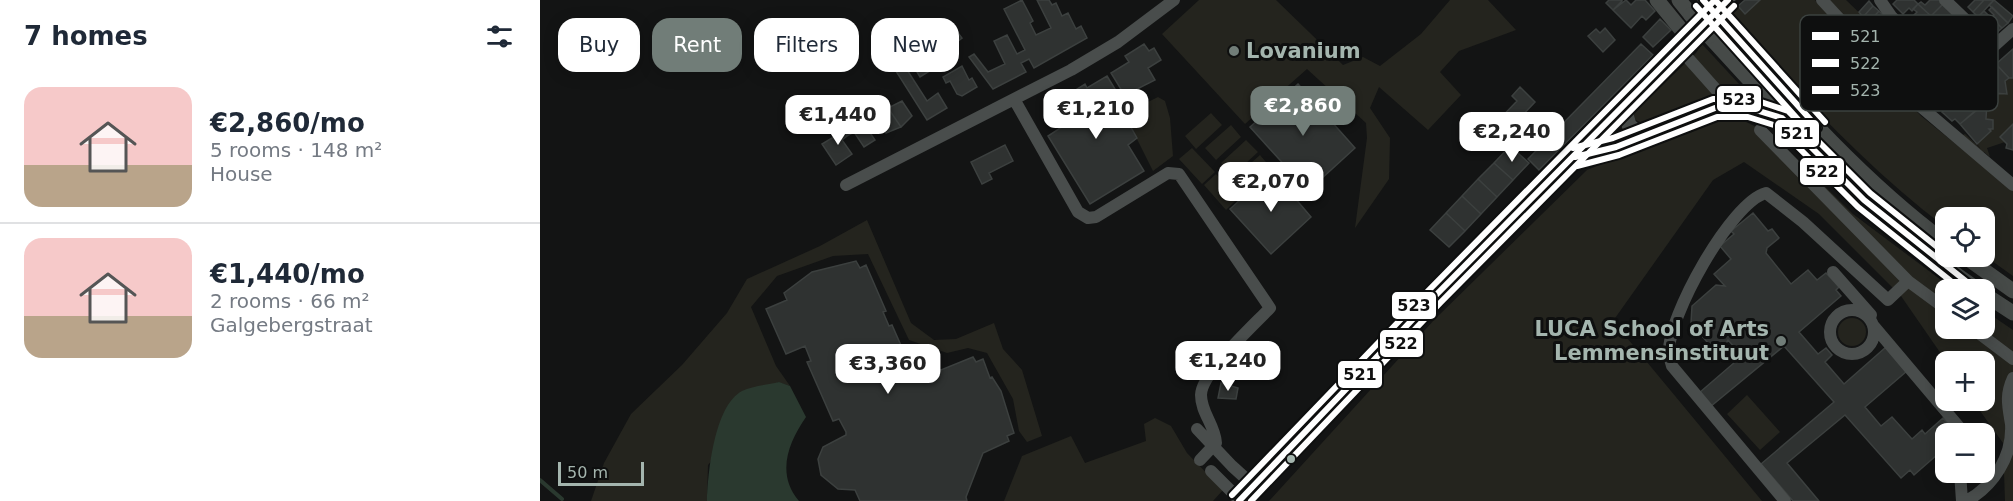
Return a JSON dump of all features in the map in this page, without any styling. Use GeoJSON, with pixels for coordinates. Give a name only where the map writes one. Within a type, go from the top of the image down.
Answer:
{"type":"FeatureCollection","features":[{"type":"Feature","properties":{"kind":"main road"},"geometry":{"type":"LineString","coordinates":[[1657,0],[1684,43]]}},
{"type":"Feature","properties":{"kind":"main road"},"geometry":{"type":"LineString","coordinates":[[1678,0],[1782,118],[1829,167],[1879,213],[1964,279]]}},
{"type":"Feature","properties":{"kind":"main road"},"geometry":{"type":"LineString","coordinates":[[1240,501],[1571,157],[1728,0]]}},
{"type":"Feature","properties":{"kind":"main road"},"geometry":{"type":"LineString","coordinates":[[1704,1],[1800,109]]}},
{"type":"Feature","properties":{"kind":"main road"},"geometry":{"type":"LineString","coordinates":[[1623,105],[1629,125],[1642,137]]}},
{"type":"Feature","properties":{"kind":"main road"},"geometry":{"type":"LineString","coordinates":[[1571,157],[1609,149],[1714,108],[1749,108],[1782,118]]}},
{"type":"Feature","properties":{"kind":"main road"},"geometry":{"type":"LineString","coordinates":[[1802,111],[1860,171],[1935,234]]}},
{"type":"Feature","properties":{"kind":"main road"},"geometry":{"type":"LineString","coordinates":[[1979,267],[2013,291]]}},
{"type":"Feature","properties":{"kind":"main road"},"geometry":{"type":"LineString","coordinates":[[1995,301],[2013,313]]}},
{"type":"Feature","properties":{"kind":"street"},"geometry":{"type":"LineString","coordinates":[[846,185],[1115,45],[1174,0]]}},
{"type":"Feature","properties":{"kind":"street"},"geometry":{"type":"LineString","coordinates":[[1822,0],[1836,15]]}},
{"type":"Feature","properties":{"kind":"street"},"geometry":{"type":"LineString","coordinates":[[1880,0],[1890,15]]}},
{"type":"Feature","properties":{"kind":"street"},"geometry":{"type":"LineString","coordinates":[[1945,0],[1961,15]]}},
{"type":"Feature","properties":{"kind":"street"},"geometry":{"type":"LineString","coordinates":[[1998,42],[2013,29]]}},
{"type":"Feature","properties":{"kind":"street"},"geometry":{"type":"LineString","coordinates":[[1684,43],[1720,94]]}},
{"type":"Feature","properties":{"kind":"street"},"geometry":{"type":"LineString","coordinates":[[1014,99],[1078,212],[1088,218],[1096,217],[1168,173],[1179,174],[1270,308],[1215,367],[1201,393],[1204,411],[1213,426],[1214,447],[1200,460]]}},
{"type":"Feature","properties":{"kind":"street"},"geometry":{"type":"LineString","coordinates":[[1926,111],[2013,184]]}},
{"type":"Feature","properties":{"kind":"street"},"geometry":{"type":"LineString","coordinates":[[1760,130],[1908,281],[1935,301]]}},
{"type":"Feature","properties":{"kind":"street"},"geometry":{"type":"LineString","coordinates":[[1785,501],[1672,366],[1669,352],[1672,337],[1696,277],[1722,234],[1752,200],[1766,193],[1803,222],[1888,300]]}},
{"type":"Feature","properties":{"kind":"street"},"geometry":{"type":"LineString","coordinates":[[1833,272],[1956,423]]}},
{"type":"Feature","properties":{"kind":"street"},"geometry":{"type":"LineString","coordinates":[[1871,320],[1908,281]]}},
{"type":"Feature","properties":{"kind":"street"},"geometry":{"type":"LineString","coordinates":[[1987,339],[2013,359]]}},
{"type":"Feature","properties":{"kind":"street"},"geometry":{"type":"LineString","coordinates":[[1962,483],[1964,501],[1983,492],[2000,472],[2010,444],[2011,425],[2007,408],[2007,393],[2013,378]]}},
{"type":"Feature","properties":{"kind":"street"},"geometry":{"type":"LineString","coordinates":[[1197,429],[1254,486]]}},
{"type":"Feature","properties":{"kind":"street"},"geometry":{"type":"LineString","coordinates":[[1211,471],[1240,501]]}},
{"type":"Feature","properties":{"kind":"shaded area"},"geometry":{"type":"Polygon","coordinates":[[[1199,0],[1276,0],[1343,65],[1363,57],[1380,66],[1421,34],[1450,0],[1488,0],[1516,30],[1459,51],[1440,72],[1461,95],[1428,130],[1379,87],[1370,108],[1390,138],[1389,179],[1355,228],[1367,138],[1366,123],[1307,69],[1245,124],[1162,34],[1199,0]]]}},
{"type":"Feature","properties":{"kind":"shaded area"},"geometry":{"type":"Polygon","coordinates":[[[1760,0],[1815,0],[1829,15],[1800,15],[1800,93],[1730,15],[1738,6],[1745,13],[1760,0]]]}},
{"type":"Feature","properties":{"kind":"shaded area"},"geometry":{"type":"Polygon","coordinates":[[[1829,0],[1846,0],[1862,15],[1843,15],[1829,0]]]}},
{"type":"Feature","properties":{"kind":"shaded area"},"geometry":{"type":"Polygon","coordinates":[[[1719,31],[1839,159],[1935,242],[1935,247],[1854,178],[1825,150],[1717,33],[1719,31]]]}},
{"type":"Feature","properties":{"kind":"shaded area"},"geometry":{"type":"Polygon","coordinates":[[[1702,44],[1752,98],[1751,105],[1648,126],[1632,118],[1631,115],[1696,53],[1702,44]]]}},
{"type":"Feature","properties":{"kind":"shaded area"},"geometry":{"type":"Polygon","coordinates":[[[2013,78],[2013,124],[2000,137],[2005,142],[1987,148],[1990,157],[1984,152],[1982,154],[1961,136],[1965,134],[1981,149],[1977,144],[1989,129],[1993,129],[1993,120],[1986,119],[1986,111],[1998,111],[1998,93],[2006,93],[2005,81],[2013,78]]]}},
{"type":"Feature","properties":{"kind":"shaded area"},"geometry":{"type":"Polygon","coordinates":[[[1158,97],[1165,101],[1170,118],[1173,156],[1153,171],[1131,127],[1145,116],[1148,102],[1158,97]]]}},
{"type":"Feature","properties":{"kind":"shaded area"},"geometry":{"type":"Polygon","coordinates":[[[1817,111],[1916,111],[2013,190],[2013,276],[1995,263],[1995,207],[1935,207],[1935,219],[1859,153],[1817,111]]]}},
{"type":"Feature","properties":{"kind":"shaded area"},"geometry":{"type":"Polygon","coordinates":[[[1211,113],[1222,125],[1196,149],[1185,136],[1211,113]]]}},
{"type":"Feature","properties":{"kind":"shaded area"},"geometry":{"type":"Polygon","coordinates":[[[1716,119],[1742,120],[1773,135],[1853,214],[1940,279],[1935,279],[1935,339],[1995,339],[1995,318],[2013,330],[2013,501],[2005,501],[2003,443],[1995,432],[1995,423],[1989,423],[1980,411],[1995,411],[1995,351],[1939,351],[1901,296],[1819,214],[1744,162],[1713,180],[1613,321],[1762,501],[1269,501],[1434,320],[1587,170],[1716,119]]]}},
{"type":"Feature","properties":{"kind":"shaded area"},"geometry":{"type":"Polygon","coordinates":[[[1231,125],[1241,137],[1216,160],[1205,148],[1231,125]]]}},
{"type":"Feature","properties":{"kind":"shaded area"},"geometry":{"type":"Polygon","coordinates":[[[1246,140],[1258,152],[1232,176],[1221,163],[1246,140]]]}},
{"type":"Feature","properties":{"kind":"shaded area"},"geometry":{"type":"Polygon","coordinates":[[[1192,148],[1215,172],[1202,184],[1179,159],[1192,148]]]}},
{"type":"Feature","properties":{"kind":"shaded area"},"geometry":{"type":"Polygon","coordinates":[[[1260,155],[1271,168],[1246,191],[1234,178],[1260,155]]]}},
{"type":"Feature","properties":{"kind":"shaded area"},"geometry":{"type":"Polygon","coordinates":[[[1216,174],[1238,198],[1226,210],[1204,185],[1216,174]]]}},
{"type":"Feature","properties":{"kind":"shaded area"},"geometry":{"type":"Polygon","coordinates":[[[867,220],[911,323],[934,340],[956,339],[994,323],[1003,349],[1022,370],[1042,436],[1027,442],[1019,431],[1013,399],[987,353],[968,348],[947,353],[909,340],[868,254],[833,256],[777,276],[751,307],[776,366],[790,386],[778,382],[708,465],[707,501],[591,501],[604,463],[631,414],[682,365],[727,313],[747,279],[820,246],[867,220]]]}},
{"type":"Feature","properties":{"kind":"shaded area"},"geometry":{"type":"Polygon","coordinates":[[[1852,318],[1862,322],[1866,332],[1862,342],[1852,346],[1842,342],[1838,332],[1842,322],[1852,318]]]}},
{"type":"Feature","properties":{"kind":"shaded area"},"geometry":{"type":"Polygon","coordinates":[[[779,382],[790,386],[806,417],[794,437],[786,469],[792,491],[799,501],[707,501],[714,441],[732,399],[742,391],[779,382]]]}},
{"type":"Feature","properties":{"kind":"shaded area"},"geometry":{"type":"Polygon","coordinates":[[[1747,395],[1780,432],[1760,450],[1727,414],[1747,395]]]}},
{"type":"Feature","properties":{"kind":"shaded area"},"geometry":{"type":"Polygon","coordinates":[[[1155,418],[1171,426],[1187,453],[1223,490],[1213,501],[1004,501],[1022,456],[1071,436],[1085,463],[1146,441],[1144,424],[1155,418]]]}},
{"type":"Feature","properties":{"kind":"building"},"geometry":{"type":"Polygon","coordinates":[[[1022,0],[1033,21],[1030,23],[1036,35],[1051,28],[1037,0],[1049,0],[1052,5],[1056,3],[1062,16],[1068,13],[1076,29],[1081,26],[1087,38],[1034,68],[1029,59],[1021,63],[1026,72],[993,89],[969,57],[974,54],[988,72],[1005,64],[994,41],[1007,35],[1017,54],[1025,50],[1004,9],[1022,0]]]}},
{"type":"Feature","properties":{"kind":"building"},"geometry":{"type":"Polygon","coordinates":[[[1609,0],[1622,1],[1613,10],[1606,3],[1609,0]]]}},
{"type":"Feature","properties":{"kind":"building"},"geometry":{"type":"Polygon","coordinates":[[[1626,0],[1631,5],[1636,0],[1645,0],[1655,11],[1646,20],[1642,16],[1631,28],[1613,10],[1626,0]]]}},
{"type":"Feature","properties":{"kind":"building"},"geometry":{"type":"Polygon","coordinates":[[[1745,0],[1760,0],[1745,14],[1738,6],[1745,0]]]}},
{"type":"Feature","properties":{"kind":"building"},"geometry":{"type":"Polygon","coordinates":[[[1897,0],[1914,0],[1918,4],[1912,11],[1909,8],[1903,14],[1893,4],[1897,0]]]}},
{"type":"Feature","properties":{"kind":"building"},"geometry":{"type":"Polygon","coordinates":[[[1930,0],[1939,0],[1943,4],[1932,15],[1918,4],[1921,2],[1925,5],[1930,0]]]}},
{"type":"Feature","properties":{"kind":"building"},"geometry":{"type":"Polygon","coordinates":[[[1975,0],[1984,0],[1973,12],[1968,7],[1975,0]]]}},
{"type":"Feature","properties":{"kind":"building"},"geometry":{"type":"Polygon","coordinates":[[[1984,0],[1994,0],[1980,15],[1973,12],[1984,0]]]}},
{"type":"Feature","properties":{"kind":"building"},"geometry":{"type":"Polygon","coordinates":[[[1994,0],[2013,16],[2008,23],[1989,5],[1994,0]]]}},
{"type":"Feature","properties":{"kind":"building"},"geometry":{"type":"Polygon","coordinates":[[[1869,1],[1873,6],[1865,15],[1859,12],[1869,1]]]}},
{"type":"Feature","properties":{"kind":"building"},"geometry":{"type":"Polygon","coordinates":[[[1918,4],[1930,15],[1914,15],[1917,12],[1913,9],[1918,4]]]}},
{"type":"Feature","properties":{"kind":"building"},"geometry":{"type":"Polygon","coordinates":[[[1943,4],[1953,14],[1952,15],[1932,15],[1943,4]]]}},
{"type":"Feature","properties":{"kind":"building"},"geometry":{"type":"Polygon","coordinates":[[[1873,6],[1879,11],[1875,15],[1865,15],[1873,6]]]}},
{"type":"Feature","properties":{"kind":"building"},"geometry":{"type":"Polygon","coordinates":[[[1992,7],[2008,23],[2002,28],[1998,24],[1998,15],[1994,15],[1989,10],[1992,7]]]}},
{"type":"Feature","properties":{"kind":"building"},"geometry":{"type":"Polygon","coordinates":[[[1660,19],[1671,30],[1653,47],[1643,37],[1660,19]]]}},
{"type":"Feature","properties":{"kind":"building"},"geometry":{"type":"Polygon","coordinates":[[[1605,28],[1615,40],[1603,52],[1588,36],[1596,29],[1600,33],[1605,28]]]}},
{"type":"Feature","properties":{"kind":"building"},"geometry":{"type":"Polygon","coordinates":[[[1144,44],[1149,51],[1154,48],[1161,60],[1148,68],[1155,80],[1135,90],[1142,102],[1133,109],[1111,73],[1129,62],[1125,56],[1144,44]]]}},
{"type":"Feature","properties":{"kind":"building"},"geometry":{"type":"Polygon","coordinates":[[[1641,44],[1653,55],[1539,170],[1528,159],[1641,44]]]}},
{"type":"Feature","properties":{"kind":"building"},"geometry":{"type":"Polygon","coordinates":[[[2013,49],[2013,78],[2009,78],[1998,66],[1998,62],[2013,49]]]}},
{"type":"Feature","properties":{"kind":"building"},"geometry":{"type":"Polygon","coordinates":[[[962,66],[969,80],[972,78],[977,87],[962,96],[957,94],[950,81],[946,83],[943,77],[952,72],[959,72],[959,68],[962,66]]]}},
{"type":"Feature","properties":{"kind":"building"},"geometry":{"type":"Polygon","coordinates":[[[1998,66],[2009,78],[2005,81],[2007,94],[1998,93],[1998,66]]]}},
{"type":"Feature","properties":{"kind":"building"},"geometry":{"type":"Polygon","coordinates":[[[897,72],[908,72],[927,101],[938,93],[947,108],[927,120],[897,72]]]}},
{"type":"Feature","properties":{"kind":"building"},"geometry":{"type":"Polygon","coordinates":[[[917,72],[928,72],[920,77],[917,72]]]}},
{"type":"Feature","properties":{"kind":"building"},"geometry":{"type":"Polygon","coordinates":[[[1107,76],[1129,112],[1124,115],[1137,138],[1128,145],[1144,171],[1090,204],[1048,136],[1068,123],[1055,103],[1085,84],[1087,88],[1107,76]]]}},
{"type":"Feature","properties":{"kind":"building"},"geometry":{"type":"Polygon","coordinates":[[[1298,84],[1355,148],[1308,191],[1250,127],[1298,84]]]}},
{"type":"Feature","properties":{"kind":"building"},"geometry":{"type":"Polygon","coordinates":[[[1520,87],[1535,102],[1503,136],[1493,126],[1517,101],[1512,96],[1520,87]]]}},
{"type":"Feature","properties":{"kind":"building"},"geometry":{"type":"Polygon","coordinates":[[[902,101],[912,116],[901,127],[888,108],[902,101]]]}},
{"type":"Feature","properties":{"kind":"building"},"geometry":{"type":"Polygon","coordinates":[[[888,108],[901,127],[886,133],[877,118],[888,108]]]}},
{"type":"Feature","properties":{"kind":"building"},"geometry":{"type":"Polygon","coordinates":[[[1975,111],[1960,124],[1955,119],[1952,121],[1942,112],[1975,111]]]}},
{"type":"Feature","properties":{"kind":"building"},"geometry":{"type":"Polygon","coordinates":[[[1976,111],[1986,111],[1986,119],[1993,120],[1993,129],[1989,129],[1991,131],[1977,144],[1960,124],[1976,111]]]}},
{"type":"Feature","properties":{"kind":"building"},"geometry":{"type":"Polygon","coordinates":[[[846,119],[851,128],[862,121],[875,140],[864,147],[854,132],[847,136],[839,123],[846,119]]]}},
{"type":"Feature","properties":{"kind":"building"},"geometry":{"type":"Polygon","coordinates":[[[839,123],[847,136],[842,140],[852,154],[836,165],[822,144],[837,135],[832,127],[839,123]]]}},
{"type":"Feature","properties":{"kind":"building"},"geometry":{"type":"Polygon","coordinates":[[[2013,124],[2013,150],[2006,148],[2007,144],[2000,137],[2013,124]]]}},
{"type":"Feature","properties":{"kind":"building"},"geometry":{"type":"Polygon","coordinates":[[[1005,145],[1013,161],[989,173],[992,179],[982,184],[971,162],[1005,145]]]}},
{"type":"Feature","properties":{"kind":"building"},"geometry":{"type":"Polygon","coordinates":[[[1510,146],[1529,163],[1513,180],[1494,163],[1510,146]]]}},
{"type":"Feature","properties":{"kind":"building"},"geometry":{"type":"Polygon","coordinates":[[[1494,163],[1513,180],[1497,197],[1478,179],[1494,163]]]}},
{"type":"Feature","properties":{"kind":"building"},"geometry":{"type":"Polygon","coordinates":[[[1272,171],[1311,217],[1271,254],[1230,209],[1272,171]]]}},
{"type":"Feature","properties":{"kind":"building"},"geometry":{"type":"Polygon","coordinates":[[[1478,179],[1497,197],[1481,214],[1462,196],[1478,179]]]}},
{"type":"Feature","properties":{"kind":"building"},"geometry":{"type":"Polygon","coordinates":[[[1462,196],[1481,214],[1465,231],[1446,213],[1462,196]]]}},
{"type":"Feature","properties":{"kind":"building"},"geometry":{"type":"Polygon","coordinates":[[[1446,213],[1465,231],[1449,247],[1430,230],[1446,213]]]}},
{"type":"Feature","properties":{"kind":"building"},"geometry":{"type":"Polygon","coordinates":[[[1753,213],[1768,231],[1772,229],[1779,238],[1767,248],[1766,253],[1791,284],[1808,270],[1817,280],[1826,273],[1839,287],[1836,290],[1841,296],[1799,332],[1818,354],[1826,348],[1832,355],[1825,362],[1844,384],[1886,347],[1907,371],[1865,407],[1881,426],[1892,417],[1912,439],[1922,430],[1925,434],[1935,425],[1935,457],[1914,475],[1910,470],[1901,478],[1845,415],[1787,463],[1819,501],[1793,501],[1761,464],[1834,402],[1784,346],[1710,407],[1699,393],[1742,356],[1728,340],[1725,345],[1708,343],[1691,323],[1692,306],[1716,285],[1725,286],[1714,274],[1731,259],[1720,246],[1734,234],[1731,231],[1753,213]]]}},
{"type":"Feature","properties":{"kind":"building"},"geometry":{"type":"Polygon","coordinates":[[[856,261],[860,268],[866,265],[886,311],[883,312],[889,326],[892,325],[907,359],[910,358],[941,370],[973,357],[976,362],[983,359],[990,378],[992,377],[1001,391],[1014,433],[1007,436],[1009,441],[983,453],[966,497],[967,501],[860,501],[855,490],[838,489],[821,475],[818,459],[823,447],[846,435],[846,432],[839,419],[833,421],[807,362],[811,361],[805,346],[786,354],[766,309],[787,300],[784,293],[812,272],[856,261]]]}},
{"type":"Feature","properties":{"kind":"building"},"geometry":{"type":"Polygon","coordinates":[[[1221,383],[1238,388],[1236,399],[1218,398],[1221,383]]]}},
{"type":"Feature","properties":{"kind":"building"},"geometry":{"type":"Polygon","coordinates":[[[1943,418],[1948,423],[1937,423],[1943,418]]]}},
{"type":"Feature","properties":{"kind":"waterway"},"geometry":{"type":"LineString","coordinates":[[540,480],[562,499]]}},
{"type":"Feature","properties":{"kind":"transit line","name":"521"},"geometry":{"type":"LineString","coordinates":[[1703,0],[1800,108]]}},
{"type":"Feature","properties":{"kind":"transit line","name":"523"},"geometry":{"type":"LineString","coordinates":[[1715,0],[1800,94]]}},
{"type":"Feature","properties":{"kind":"transit line","name":"523"},"geometry":{"type":"LineString","coordinates":[[1232,495],[1429,290],[1715,0]]}},
{"type":"Feature","properties":{"kind":"transit line","name":"521"},"geometry":{"type":"LineString","coordinates":[[1239,501],[1435,296],[1728,0]]}},
{"type":"Feature","properties":{"kind":"transit line","name":"522"},"geometry":{"type":"LineString","coordinates":[[1696,6],[1811,134]]}},
{"type":"Feature","properties":{"kind":"transit line","name":"522"},"geometry":{"type":"LineString","coordinates":[[1251,501],[1441,302],[1734,6]]}},
{"type":"Feature","properties":{"kind":"transit line","name":"523"},"geometry":{"type":"LineString","coordinates":[[1573,148],[1613,138],[1713,99],[1752,99],[1788,111],[1870,193],[1935,245]]}},
{"type":"Feature","properties":{"kind":"transit line","name":"521"},"geometry":{"type":"LineString","coordinates":[[1575,157],[1616,147],[1715,108],[1749,108],[1782,118],[1864,200],[1963,279]]}},
{"type":"Feature","properties":{"kind":"transit line","name":"521"},"geometry":{"type":"LineString","coordinates":[[1803,111],[1818,128]]}},
{"type":"Feature","properties":{"kind":"transit line","name":"523"},"geometry":{"type":"LineString","coordinates":[[1815,111],[1825,122]]}},
{"type":"Feature","properties":{"kind":"transit line","name":"522"},"geometry":{"type":"LineString","coordinates":[[1577,166],[1619,155],[1717,117],[1748,117],[1777,126],[1858,207],[1948,279]]}},
{"type":"Feature","properties":{"kind":"place","name":"Lovanium"},"geometry":{"type":"Point","coordinates":[1234,51]}},
{"type":"Feature","properties":{"kind":"place","name":"LUCA School of Arts Lemmensinstituut"},"geometry":{"type":"Point","coordinates":[1781,341]}}]}
